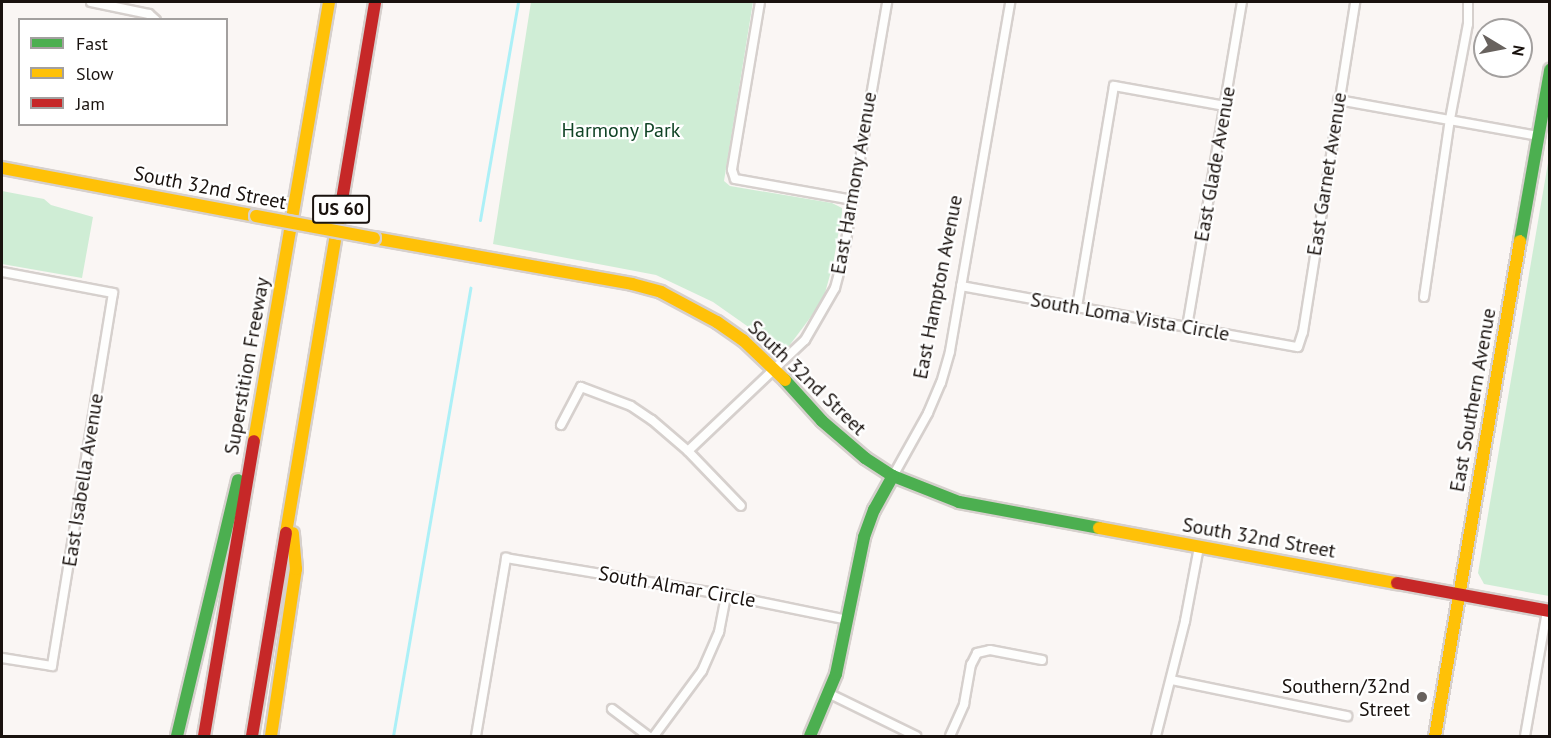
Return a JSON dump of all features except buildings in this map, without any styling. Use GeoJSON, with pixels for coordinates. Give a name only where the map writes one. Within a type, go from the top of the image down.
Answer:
{"type":"FeatureCollection","features":[{"type":"Feature","properties":{"kind":"main road","name":"Superstition Freeway"},"geometry":{"type":"LineString","coordinates":[[204,736],[329,2]]}},
{"type":"Feature","properties":{"kind":"main road","name":"US 60"},"geometry":{"type":"LineString","coordinates":[[252,736],[375,2]]}},
{"type":"Feature","properties":{"kind":"main road","name":"East Southern Avenue"},"geometry":{"type":"LineString","coordinates":[[1435,736],[1550,70]]}},
{"type":"Feature","properties":{"kind":"main road","name":"South 32nd Street"},"geometry":{"type":"LineString","coordinates":[[2,168],[632,284],[661,292],[717,322],[775,369],[844,442],[893,476],[927,491],[985,508],[1548,611]]}},
{"type":"Feature","properties":{"kind":"main road"},"geometry":{"type":"LineString","coordinates":[[177,736],[271,343]]}},
{"type":"Feature","properties":{"kind":"main road","name":"East Hampton Avenue"},"geometry":{"type":"LineString","coordinates":[[810,736],[830,694],[848,620],[864,537],[874,510],[893,476]]}},
{"type":"Feature","properties":{"kind":"main road"},"geometry":{"type":"LineString","coordinates":[[271,736],[296,569],[291,512]]}},
{"type":"Feature","properties":{"kind":"street"},"geometry":{"type":"LineString","coordinates":[[91,2],[149,14],[154,18]]}},
{"type":"Feature","properties":{"kind":"street"},"geometry":{"type":"LineString","coordinates":[[760,2],[732,170],[735,179],[853,200]]}},
{"type":"Feature","properties":{"kind":"street","name":"East Harmony Avenue"},"geometry":{"type":"LineString","coordinates":[[688,452],[805,340],[835,288],[853,200],[886,2]]}},
{"type":"Feature","properties":{"kind":"street","name":"East Hampton Avenue"},"geometry":{"type":"LineString","coordinates":[[893,476],[928,413],[941,383],[961,286],[1010,2]]}},
{"type":"Feature","properties":{"kind":"street","name":"East Glade Avenue"},"geometry":{"type":"LineString","coordinates":[[1187,327],[1242,2]]}},
{"type":"Feature","properties":{"kind":"street","name":"East Garnet Avenue"},"geometry":{"type":"LineString","coordinates":[[1298,347],[1303,332],[1355,2]]}},
{"type":"Feature","properties":{"kind":"street"},"geometry":{"type":"LineString","coordinates":[[1424,297],[1450,119],[1468,24],[1468,2]]}},
{"type":"Feature","properties":{"kind":"street"},"geometry":{"type":"LineString","coordinates":[[1077,307],[1114,86],[1225,106]]}},
{"type":"Feature","properties":{"kind":"street"},"geometry":{"type":"LineString","coordinates":[[1338,100],[1538,136]]}},
{"type":"Feature","properties":{"kind":"street","name":"East Isabella Avenue"},"geometry":{"type":"LineString","coordinates":[[2,272],[113,293],[52,666],[2,658]]}},
{"type":"Feature","properties":{"kind":"street","name":"South Loma Vista Circle"},"geometry":{"type":"LineString","coordinates":[[961,286],[1298,347]]}},
{"type":"Feature","properties":{"kind":"street"},"geometry":{"type":"LineString","coordinates":[[561,425],[580,387],[631,406],[652,420],[688,452],[741,506]]}},
{"type":"Feature","properties":{"kind":"street"},"geometry":{"type":"LineString","coordinates":[[1156,736],[1172,680],[1199,547]]}},
{"type":"Feature","properties":{"kind":"street","name":"South Almar Circle"},"geometry":{"type":"LineString","coordinates":[[476,736],[506,558],[726,595],[848,620]]}},
{"type":"Feature","properties":{"kind":"street"},"geometry":{"type":"LineString","coordinates":[[654,736],[702,671],[719,632],[726,595]]}},
{"type":"Feature","properties":{"kind":"street"},"geometry":{"type":"LineString","coordinates":[[1526,736],[1548,611]]}},
{"type":"Feature","properties":{"kind":"street"},"geometry":{"type":"LineString","coordinates":[[950,736],[964,704],[971,665],[977,653],[990,650],[1042,660]]}},
{"type":"Feature","properties":{"kind":"street"},"geometry":{"type":"LineString","coordinates":[[1172,680],[1347,716]]}},
{"type":"Feature","properties":{"kind":"street"},"geometry":{"type":"LineString","coordinates":[[830,694],[916,736]]}},
{"type":"Feature","properties":{"kind":"street"},"geometry":{"type":"LineString","coordinates":[[612,709],[648,736]]}},
{"type":"Feature","properties":{"kind":"green space","name":"Harmony Park"},"geometry":{"type":"Polygon","coordinates":[[[531,2],[753,2],[724,181],[730,186],[832,203],[842,208],[833,264],[825,293],[816,310],[786,350],[775,350],[750,328],[713,302],[656,275],[493,244],[531,2]]]}},
{"type":"Feature","properties":{"kind":"green space"},"geometry":{"type":"Polygon","coordinates":[[[1549,157],[1550,596],[1484,584],[1478,573],[1549,157]]]}},
{"type":"Feature","properties":{"kind":"green space"},"geometry":{"type":"Polygon","coordinates":[[[2,191],[44,199],[51,205],[93,217],[82,278],[2,264],[2,191]]]}},
{"type":"Feature","properties":{"kind":"waterway"},"geometry":{"type":"LineString","coordinates":[[480,220],[518,2]]}},
{"type":"Feature","properties":{"kind":"waterway"},"geometry":{"type":"LineString","coordinates":[[393,736],[470,288]]}},
{"type":"Feature","properties":{"kind":"traffic: fast"},"geometry":{"type":"LineString","coordinates":[[1520,241],[1550,70]]}},
{"type":"Feature","properties":{"kind":"traffic: fast"},"geometry":{"type":"LineString","coordinates":[[785,380],[822,421],[865,458],[893,476],[959,502],[1099,528]]}},
{"type":"Feature","properties":{"kind":"traffic: fast"},"geometry":{"type":"LineString","coordinates":[[810,736],[836,674],[864,537],[874,510],[893,476]]}},
{"type":"Feature","properties":{"kind":"traffic: fast"},"geometry":{"type":"LineString","coordinates":[[177,736],[238,480]]}},
{"type":"Feature","properties":{"kind":"traffic: slow"},"geometry":{"type":"LineString","coordinates":[[254,441],[329,2]]}},
{"type":"Feature","properties":{"kind":"traffic: slow"},"geometry":{"type":"LineString","coordinates":[[2,168],[256,216]]}},
{"type":"Feature","properties":{"kind":"traffic: slow"},"geometry":{"type":"LineString","coordinates":[[286,533],[341,206]]}},
{"type":"Feature","properties":{"kind":"traffic: slow"},"geometry":{"type":"LineString","coordinates":[[256,216],[374,238]]}},
{"type":"Feature","properties":{"kind":"traffic: slow"},"geometry":{"type":"LineString","coordinates":[[374,238],[632,284],[661,292],[717,322],[743,340],[785,380]]}},
{"type":"Feature","properties":{"kind":"traffic: slow"},"geometry":{"type":"LineString","coordinates":[[1435,736],[1520,241]]}},
{"type":"Feature","properties":{"kind":"traffic: slow"},"geometry":{"type":"LineString","coordinates":[[1099,528],[1397,583]]}},
{"type":"Feature","properties":{"kind":"traffic: slow"},"geometry":{"type":"LineString","coordinates":[[271,736],[296,569],[293,533]]}},
{"type":"Feature","properties":{"kind":"traffic: jam"},"geometry":{"type":"LineString","coordinates":[[341,206],[375,2]]}},
{"type":"Feature","properties":{"kind":"traffic: jam"},"geometry":{"type":"LineString","coordinates":[[204,736],[254,441]]}},
{"type":"Feature","properties":{"kind":"traffic: jam"},"geometry":{"type":"LineString","coordinates":[[252,736],[286,533]]}},
{"type":"Feature","properties":{"kind":"traffic: jam"},"geometry":{"type":"LineString","coordinates":[[1397,583],[1550,611]]}},
{"type":"Feature","properties":{"kind":"place","name":"Southern/32nd Street"},"geometry":{"type":"Point","coordinates":[1422,697]}}]}
